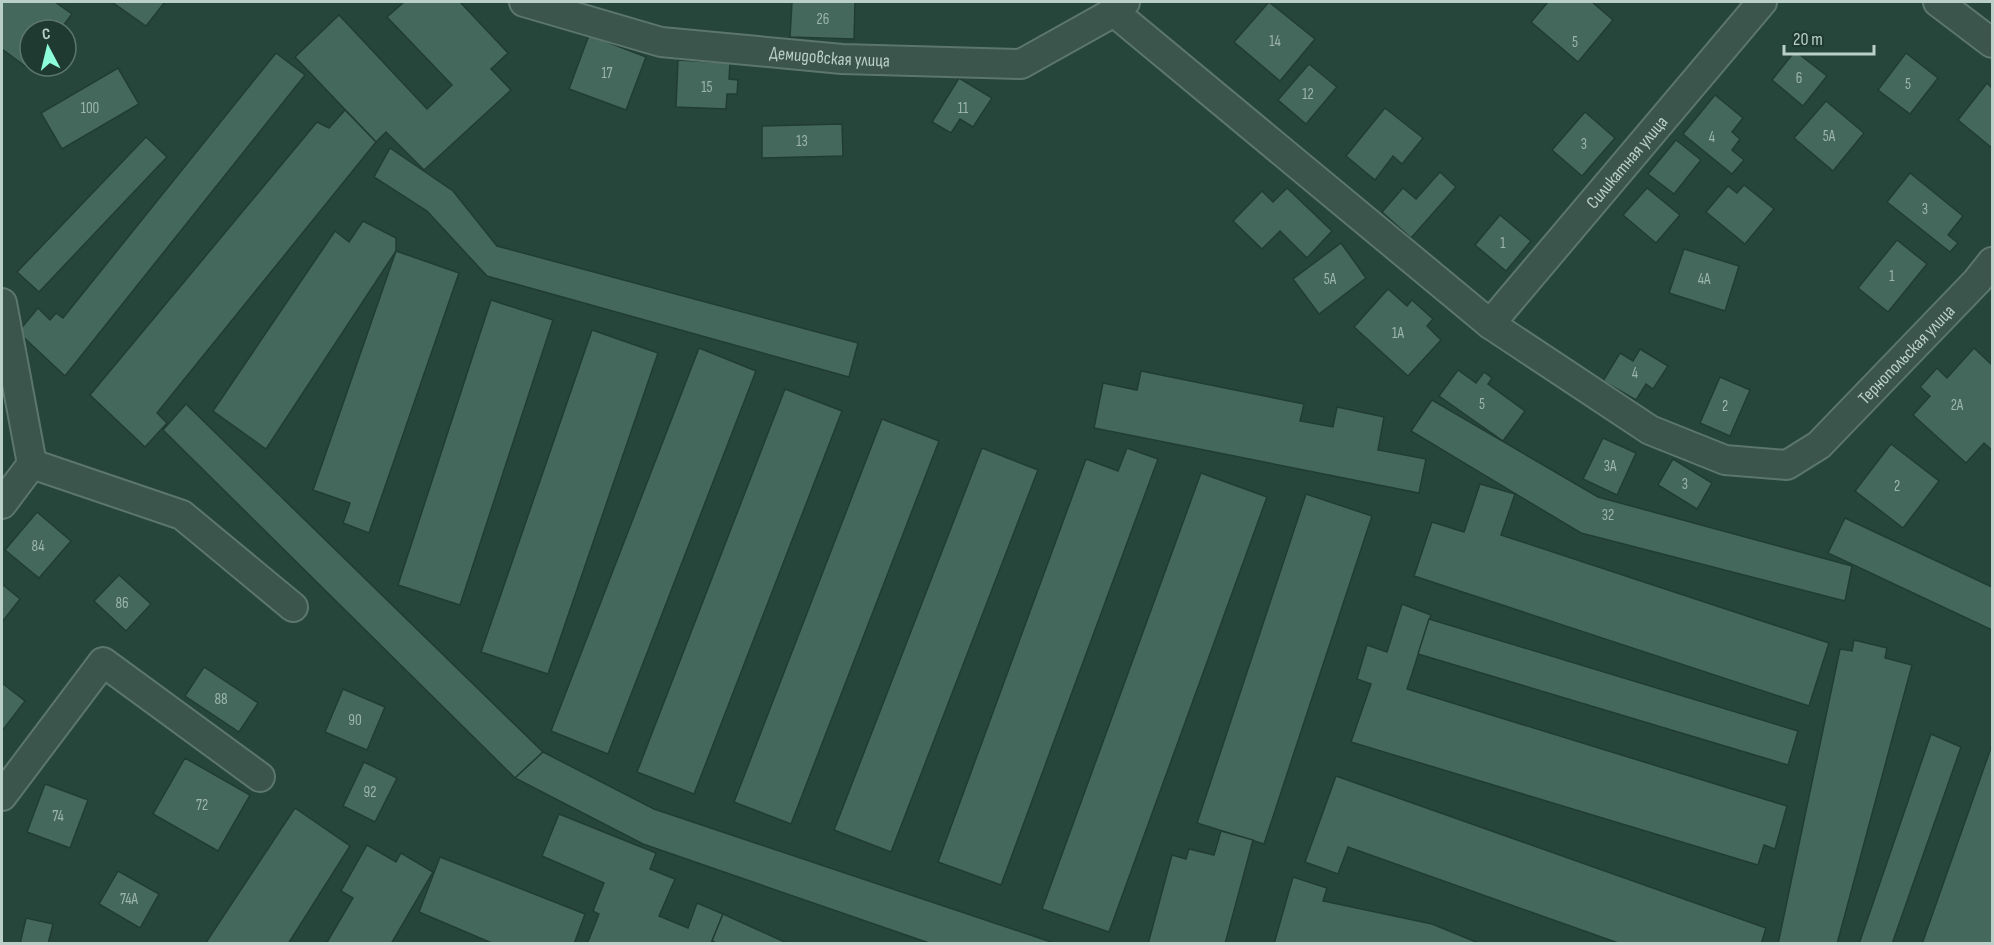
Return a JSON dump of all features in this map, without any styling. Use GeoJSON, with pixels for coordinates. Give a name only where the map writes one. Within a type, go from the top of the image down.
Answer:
{"type":"FeatureCollection","features":[{"type":"Feature","properties":{"kind":"street","name":"Демидовская улица"},"geometry":{"type":"LineString","coordinates":[[524,2],[661,42],[842,59],[1021,64],[1120,7]]}},
{"type":"Feature","properties":{"kind":"street","name":"Силикатная улица"},"geometry":{"type":"LineString","coordinates":[[1490,324],[1762,2]]}},
{"type":"Feature","properties":{"kind":"street"},"geometry":{"type":"LineString","coordinates":[[1938,2],[1992,43]]}},
{"type":"Feature","properties":{"kind":"street","name":"Тернопольская улица"},"geometry":{"type":"LineString","coordinates":[[1120,7],[1490,324],[1650,430],[1725,460],[1787,465],[1819,445],[1977,281],[1992,262]]}},
{"type":"Feature","properties":{"kind":"street"},"geometry":{"type":"LineString","coordinates":[[2,303],[32,464],[2,504]]}},
{"type":"Feature","properties":{"kind":"street"},"geometry":{"type":"LineString","coordinates":[[32,464],[182,515],[293,607]]}},
{"type":"Feature","properties":{"kind":"street"},"geometry":{"type":"LineString","coordinates":[[2,796],[103,662],[260,777]]}},
{"type":"Feature","properties":{"kind":"building"},"geometry":{"type":"Polygon","coordinates":[[[2,2],[55,2],[72,14],[69,18],[18,18],[18,61],[2,49],[2,2]]]}},
{"type":"Feature","properties":{"kind":"building"},"geometry":{"type":"Polygon","coordinates":[[[112,2],[165,2],[146,26],[112,2]]]}},
{"type":"Feature","properties":{"kind":"building"},"geometry":{"type":"Polygon","coordinates":[[[404,2],[460,2],[508,53],[491,69],[511,90],[424,170],[386,132],[376,142],[295,57],[339,15],[427,109],[452,85],[387,17],[404,2]]]}},
{"type":"Feature","properties":{"kind":"building"},"geometry":{"type":"Polygon","coordinates":[[[792,2],[855,2],[854,39],[790,37],[792,2]]]}},
{"type":"Feature","properties":{"kind":"building"},"geometry":{"type":"Polygon","coordinates":[[[1269,2],[1315,39],[1280,81],[1234,42],[1269,2]]]}},
{"type":"Feature","properties":{"kind":"building"},"geometry":{"type":"Polygon","coordinates":[[[1548,2],[1592,2],[1613,20],[1578,62],[1531,22],[1548,2]]]}},
{"type":"Feature","properties":{"kind":"building"},"geometry":{"type":"Polygon","coordinates":[[[589,35],[646,57],[626,110],[569,89],[589,35]]]}},
{"type":"Feature","properties":{"kind":"building"},"geometry":{"type":"Polygon","coordinates":[[[1795,51],[1827,76],[1803,106],[1772,80],[1795,51]]]}},
{"type":"Feature","properties":{"kind":"building"},"geometry":{"type":"Polygon","coordinates":[[[276,53],[305,75],[65,376],[18,332],[38,308],[50,320],[56,313],[63,318],[276,53]]]}},
{"type":"Feature","properties":{"kind":"building"},"geometry":{"type":"Polygon","coordinates":[[[1906,53],[1938,78],[1910,114],[1878,90],[1906,53]]]}},
{"type":"Feature","properties":{"kind":"building"},"geometry":{"type":"Polygon","coordinates":[[[678,60],[730,63],[729,79],[738,80],[737,94],[727,94],[726,109],[676,107],[678,60]]]}},
{"type":"Feature","properties":{"kind":"building"},"geometry":{"type":"Polygon","coordinates":[[[1309,64],[1337,87],[1306,124],[1278,100],[1309,64]]]}},
{"type":"Feature","properties":{"kind":"building"},"geometry":{"type":"Polygon","coordinates":[[[118,68],[139,104],[62,149],[41,113],[118,68]]]}},
{"type":"Feature","properties":{"kind":"building"},"geometry":{"type":"Polygon","coordinates":[[[959,78],[992,98],[973,127],[960,119],[951,133],[932,122],[959,78]]]}},
{"type":"Feature","properties":{"kind":"building"},"geometry":{"type":"Polygon","coordinates":[[[1987,83],[1992,88],[1992,148],[1958,120],[1987,83]]]}},
{"type":"Feature","properties":{"kind":"building"},"geometry":{"type":"Polygon","coordinates":[[[1715,95],[1743,118],[1732,132],[1740,139],[1732,150],[1744,160],[1732,174],[1683,134],[1715,95]]]}},
{"type":"Feature","properties":{"kind":"building"},"geometry":{"type":"Polygon","coordinates":[[[1826,101],[1864,133],[1833,171],[1794,138],[1826,101]]]}},
{"type":"Feature","properties":{"kind":"building"},"geometry":{"type":"Polygon","coordinates":[[[1385,108],[1423,138],[1402,164],[1393,156],[1375,180],[1346,156],[1385,108]]]}},
{"type":"Feature","properties":{"kind":"building"},"geometry":{"type":"Polygon","coordinates":[[[345,110],[376,142],[157,413],[167,423],[145,447],[90,395],[317,122],[329,128],[345,110]]]}},
{"type":"Feature","properties":{"kind":"building"},"geometry":{"type":"Polygon","coordinates":[[[1585,112],[1615,138],[1582,176],[1552,150],[1585,112]]]}},
{"type":"Feature","properties":{"kind":"building"},"geometry":{"type":"Polygon","coordinates":[[[842,124],[843,156],[762,158],[762,126],[842,124]]]}},
{"type":"Feature","properties":{"kind":"building"},"geometry":{"type":"Polygon","coordinates":[[[146,137],[167,157],[39,292],[17,272],[146,137]]]}},
{"type":"Feature","properties":{"kind":"building"},"geometry":{"type":"Polygon","coordinates":[[[1676,140],[1701,160],[1674,194],[1648,174],[1676,140]]]}},
{"type":"Feature","properties":{"kind":"building"},"geometry":{"type":"Polygon","coordinates":[[[390,148],[453,191],[497,246],[858,343],[849,377],[487,276],[427,211],[374,177],[390,148]]]}},
{"type":"Feature","properties":{"kind":"building"},"geometry":{"type":"Polygon","coordinates":[[[1440,172],[1456,187],[1411,238],[1382,212],[1403,188],[1416,199],[1440,172]]]}},
{"type":"Feature","properties":{"kind":"building"},"geometry":{"type":"Polygon","coordinates":[[[1910,173],[1963,216],[1948,235],[1958,243],[1950,252],[1887,202],[1910,173]]]}},
{"type":"Feature","properties":{"kind":"building"},"geometry":{"type":"Polygon","coordinates":[[[1744,185],[1774,209],[1745,244],[1706,212],[1728,186],[1737,193],[1744,185]]]}},
{"type":"Feature","properties":{"kind":"building"},"geometry":{"type":"Polygon","coordinates":[[[1287,188],[1332,231],[1307,258],[1280,231],[1262,249],[1233,221],[1262,191],[1273,202],[1287,188]]]}},
{"type":"Feature","properties":{"kind":"building"},"geometry":{"type":"Polygon","coordinates":[[[1647,188],[1680,215],[1656,243],[1623,215],[1647,188]]]}},
{"type":"Feature","properties":{"kind":"building"},"geometry":{"type":"Polygon","coordinates":[[[1500,215],[1531,241],[1506,271],[1475,245],[1500,215]]]}},
{"type":"Feature","properties":{"kind":"building"},"geometry":{"type":"Polygon","coordinates":[[[363,221],[396,238],[396,251],[266,449],[213,411],[335,231],[349,242],[363,221]]]}},
{"type":"Feature","properties":{"kind":"building"},"geometry":{"type":"Polygon","coordinates":[[[1897,240],[1927,264],[1888,312],[1858,288],[1897,240]]]}},
{"type":"Feature","properties":{"kind":"building"},"geometry":{"type":"Polygon","coordinates":[[[1341,243],[1366,278],[1319,314],[1293,279],[1341,243]]]}},
{"type":"Feature","properties":{"kind":"building"},"geometry":{"type":"Polygon","coordinates":[[[1684,249],[1739,266],[1725,311],[1669,293],[1684,249]]]}},
{"type":"Feature","properties":{"kind":"building"},"geometry":{"type":"Polygon","coordinates":[[[396,251],[459,273],[369,533],[343,523],[350,503],[313,490],[396,251]]]}},
{"type":"Feature","properties":{"kind":"building"},"geometry":{"type":"Polygon","coordinates":[[[1388,289],[1407,306],[1412,300],[1433,319],[1427,326],[1441,340],[1408,376],[1354,327],[1388,289]]]}},
{"type":"Feature","properties":{"kind":"building"},"geometry":{"type":"Polygon","coordinates":[[[491,300],[553,320],[460,605],[398,585],[491,300]]]}},
{"type":"Feature","properties":{"kind":"building"},"geometry":{"type":"Polygon","coordinates":[[[592,330],[658,353],[548,674],[481,652],[592,330]]]}},
{"type":"Feature","properties":{"kind":"building"},"geometry":{"type":"Polygon","coordinates":[[[699,348],[756,371],[608,754],[551,731],[699,348]]]}},
{"type":"Feature","properties":{"kind":"building"},"geometry":{"type":"Polygon","coordinates":[[[1974,348],[1992,365],[1992,450],[1984,443],[1966,463],[1913,415],[1930,396],[1920,387],[1937,368],[1947,378],[1974,348]]]}},
{"type":"Feature","properties":{"kind":"building"},"geometry":{"type":"Polygon","coordinates":[[[1640,349],[1668,366],[1653,389],[1646,384],[1636,400],[1603,381],[1620,353],[1633,361],[1640,349]]]}},
{"type":"Feature","properties":{"kind":"building"},"geometry":{"type":"Polygon","coordinates":[[[1458,370],[1476,383],[1484,372],[1492,378],[1488,384],[1525,411],[1503,441],[1439,396],[1458,370]]]}},
{"type":"Feature","properties":{"kind":"building"},"geometry":{"type":"Polygon","coordinates":[[[1141,371],[1304,404],[1300,421],[1333,427],[1337,407],[1384,417],[1378,450],[1426,459],[1419,493],[1094,428],[1103,383],[1137,390],[1141,371]]]}},
{"type":"Feature","properties":{"kind":"building"},"geometry":{"type":"Polygon","coordinates":[[[1720,377],[1750,390],[1730,436],[1700,423],[1720,377]]]}},
{"type":"Feature","properties":{"kind":"building"},"geometry":{"type":"Polygon","coordinates":[[[785,389],[842,411],[694,794],[637,772],[785,389]]]}},
{"type":"Feature","properties":{"kind":"building"},"geometry":{"type":"Polygon","coordinates":[[[1432,400],[1598,497],[1852,566],[1845,601],[1581,533],[1411,431],[1432,400]]]}},
{"type":"Feature","properties":{"kind":"building"},"geometry":{"type":"Polygon","coordinates":[[[186,404],[543,752],[515,778],[163,430],[186,404]]]}},
{"type":"Feature","properties":{"kind":"building"},"geometry":{"type":"Polygon","coordinates":[[[882,419],[939,441],[791,824],[734,802],[882,419]]]}},
{"type":"Feature","properties":{"kind":"building"},"geometry":{"type":"Polygon","coordinates":[[[1603,438],[1636,453],[1617,495],[1583,479],[1603,438]]]}},
{"type":"Feature","properties":{"kind":"building"},"geometry":{"type":"Polygon","coordinates":[[[1891,444],[1939,481],[1903,528],[1855,491],[1891,444]]]}},
{"type":"Feature","properties":{"kind":"building"},"geometry":{"type":"Polygon","coordinates":[[[982,448],[1038,470],[891,852],[834,830],[982,448]]]}},
{"type":"Feature","properties":{"kind":"building"},"geometry":{"type":"Polygon","coordinates":[[[1127,448],[1158,459],[1001,885],[938,862],[1086,459],[1118,471],[1127,448]]]}},
{"type":"Feature","properties":{"kind":"building"},"geometry":{"type":"Polygon","coordinates":[[[1673,459],[1712,483],[1697,509],[1658,485],[1673,459]]]}},
{"type":"Feature","properties":{"kind":"building"},"geometry":{"type":"Polygon","coordinates":[[[1201,473],[1267,497],[1109,932],[1042,909],[1201,473]]]}},
{"type":"Feature","properties":{"kind":"building"},"geometry":{"type":"Polygon","coordinates":[[[1480,484],[1515,494],[1501,535],[1829,643],[1809,706],[1414,576],[1432,522],[1464,532],[1480,484]]]}},
{"type":"Feature","properties":{"kind":"building"},"geometry":{"type":"Polygon","coordinates":[[[1306,494],[1372,516],[1264,844],[1197,823],[1306,494]]]}},
{"type":"Feature","properties":{"kind":"building"},"geometry":{"type":"Polygon","coordinates":[[[37,512],[71,541],[39,578],[5,550],[37,512]]]}},
{"type":"Feature","properties":{"kind":"building"},"geometry":{"type":"Polygon","coordinates":[[[1845,518],[1992,587],[1992,630],[1828,553],[1845,518]]]}},
{"type":"Feature","properties":{"kind":"building"},"geometry":{"type":"Polygon","coordinates":[[[119,575],[151,604],[126,631],[94,601],[119,575]]]}},
{"type":"Feature","properties":{"kind":"building"},"geometry":{"type":"Polygon","coordinates":[[[2,584],[20,599],[2,622],[2,584]]]}},
{"type":"Feature","properties":{"kind":"building"},"geometry":{"type":"Polygon","coordinates":[[[1402,604],[1431,615],[1407,689],[1787,806],[1775,849],[1764,845],[1758,865],[1351,742],[1371,684],[1357,679],[1367,645],[1387,652],[1402,604]]]}},
{"type":"Feature","properties":{"kind":"building"},"geometry":{"type":"Polygon","coordinates":[[[1429,619],[1798,731],[1788,765],[1418,654],[1429,619]]]}},
{"type":"Feature","properties":{"kind":"building"},"geometry":{"type":"Polygon","coordinates":[[[1854,640],[1887,648],[1885,658],[1912,665],[1837,944],[1778,944],[1840,649],[1852,651],[1854,640]]]}},
{"type":"Feature","properties":{"kind":"building"},"geometry":{"type":"Polygon","coordinates":[[[204,667],[258,703],[239,732],[185,696],[204,667]]]}},
{"type":"Feature","properties":{"kind":"building"},"geometry":{"type":"Polygon","coordinates":[[[2,683],[25,701],[2,731],[2,683]]]}},
{"type":"Feature","properties":{"kind":"building"},"geometry":{"type":"Polygon","coordinates":[[[343,689],[385,707],[367,750],[325,732],[343,689]]]}},
{"type":"Feature","properties":{"kind":"building"},"geometry":{"type":"Polygon","coordinates":[[[1931,734],[1961,747],[1892,944],[1859,944],[1931,734]]]}},
{"type":"Feature","properties":{"kind":"building"},"geometry":{"type":"Polygon","coordinates":[[[1992,745],[1992,944],[1922,944],[1992,745]]]}},
{"type":"Feature","properties":{"kind":"building"},"geometry":{"type":"Polygon","coordinates":[[[543,752],[654,809],[1057,944],[932,944],[643,844],[515,778],[543,752]]]}},
{"type":"Feature","properties":{"kind":"building"},"geometry":{"type":"Polygon","coordinates":[[[185,758],[250,795],[218,851],[153,814],[185,758]]]}},
{"type":"Feature","properties":{"kind":"building"},"geometry":{"type":"Polygon","coordinates":[[[364,762],[397,778],[375,822],[343,806],[364,762]]]}},
{"type":"Feature","properties":{"kind":"building"},"geometry":{"type":"Polygon","coordinates":[[[1336,776],[1766,928],[1761,944],[1621,944],[1348,847],[1338,874],[1305,862],[1336,776]]]}},
{"type":"Feature","properties":{"kind":"building"},"geometry":{"type":"Polygon","coordinates":[[[45,784],[88,800],[70,848],[27,832],[45,784]]]}},
{"type":"Feature","properties":{"kind":"building"},"geometry":{"type":"Polygon","coordinates":[[[295,808],[350,846],[288,944],[205,944],[295,808]]]}},
{"type":"Feature","properties":{"kind":"building"},"geometry":{"type":"Polygon","coordinates":[[[559,814],[656,853],[650,869],[675,879],[659,916],[688,928],[697,903],[723,914],[711,944],[587,944],[599,914],[593,911],[604,883],[542,856],[559,814]]]}},
{"type":"Feature","properties":{"kind":"building"},"geometry":{"type":"Polygon","coordinates":[[[1221,831],[1253,840],[1225,944],[1148,944],[1172,855],[1186,859],[1189,849],[1214,855],[1221,831]]]}},
{"type":"Feature","properties":{"kind":"building"},"geometry":{"type":"Polygon","coordinates":[[[367,845],[396,862],[401,853],[433,872],[391,944],[326,944],[353,898],[341,891],[367,845]]]}},
{"type":"Feature","properties":{"kind":"building"},"geometry":{"type":"Polygon","coordinates":[[[440,857],[585,914],[574,944],[494,944],[419,912],[440,857]]]}},
{"type":"Feature","properties":{"kind":"building"},"geometry":{"type":"Polygon","coordinates":[[[118,871],[159,894],[140,928],[99,904],[118,871]]]}},
{"type":"Feature","properties":{"kind":"building"},"geometry":{"type":"Polygon","coordinates":[[[1293,877],[1327,888],[1323,901],[1432,924],[1481,944],[1274,944],[1293,877]]]}},
{"type":"Feature","properties":{"kind":"building"},"geometry":{"type":"Polygon","coordinates":[[[723,914],[789,944],[718,944],[712,941],[723,914]]]}},
{"type":"Feature","properties":{"kind":"building"},"geometry":{"type":"Polygon","coordinates":[[[26,918],[53,924],[48,944],[20,944],[26,918]]]}}]}
